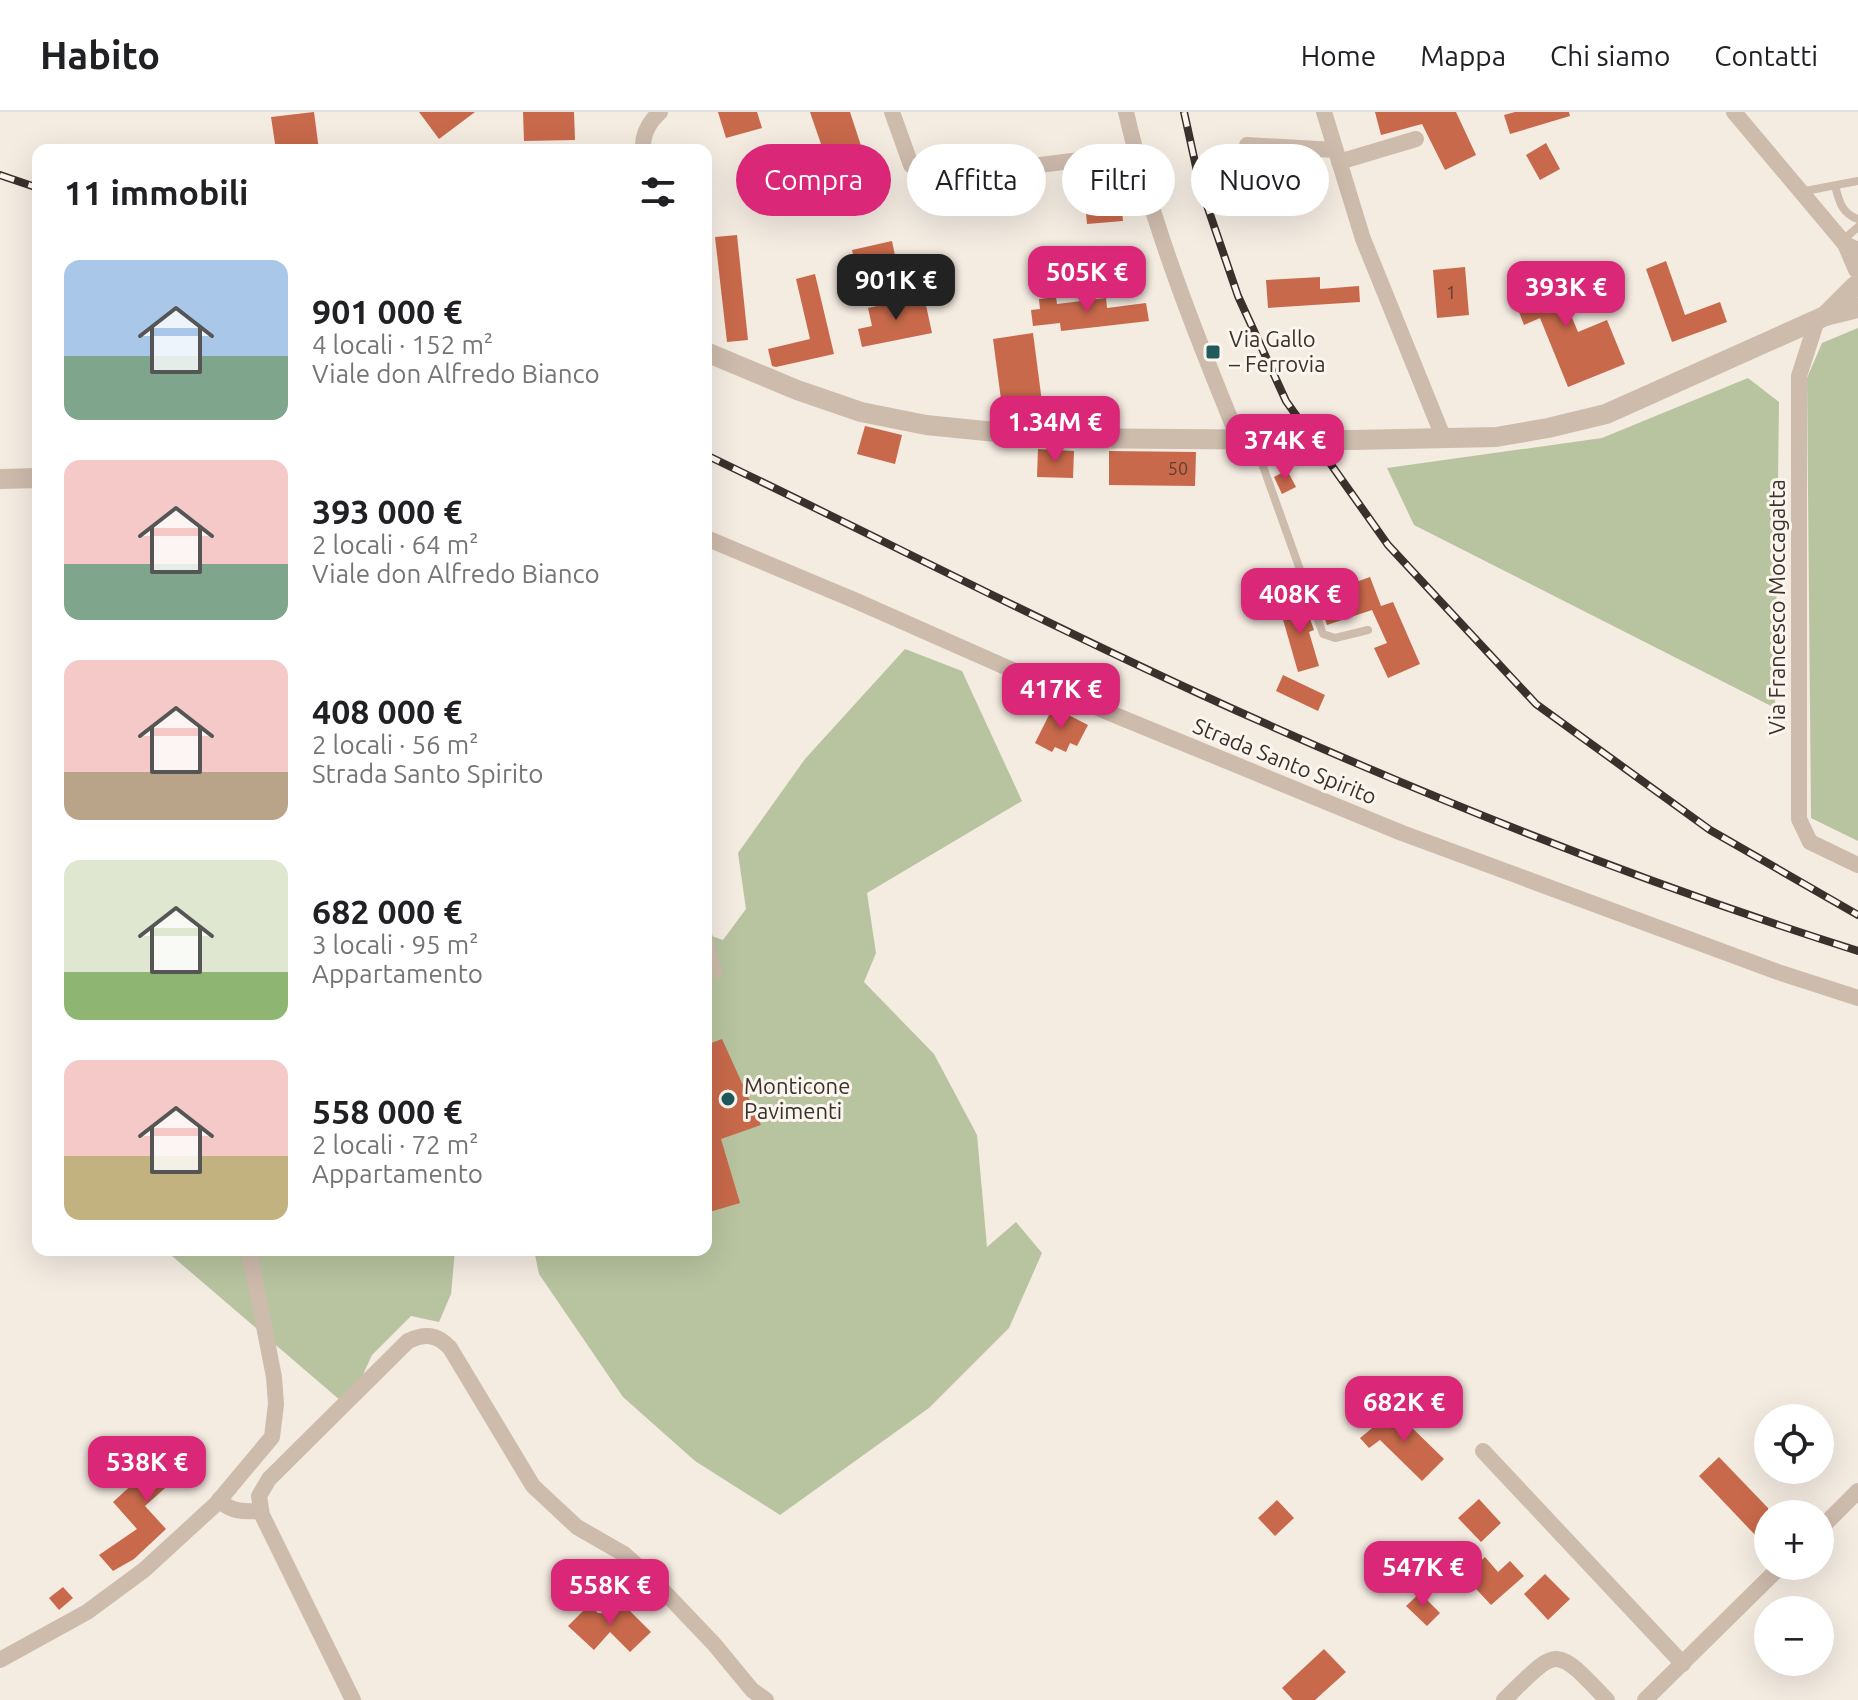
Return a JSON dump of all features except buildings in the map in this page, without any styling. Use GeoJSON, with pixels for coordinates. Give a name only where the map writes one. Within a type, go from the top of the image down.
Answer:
{"type":"FeatureCollection","features":[{"type":"Feature","properties":{"kind":"street"},"geometry":{"type":"LineString","coordinates":[[642,144],[648,126],[660,112]]}},
{"type":"Feature","properties":{"kind":"street"},"geometry":{"type":"LineString","coordinates":[[892,112],[911,165],[952,176],[1062,162]]}},
{"type":"Feature","properties":{"kind":"street"},"geometry":{"type":"LineString","coordinates":[[1126,112],[1133,144]]}},
{"type":"Feature","properties":{"kind":"street"},"geometry":{"type":"LineString","coordinates":[[1324,112],[1385,298],[1444,439]]}},
{"type":"Feature","properties":{"kind":"street"},"geometry":{"type":"LineString","coordinates":[[1734,112],[1800,192],[1853,264],[1821,318]]}},
{"type":"Feature","properties":{"kind":"street"},"geometry":{"type":"LineString","coordinates":[[1329,155],[1337,156],[1416,139]]}},
{"type":"Feature","properties":{"kind":"street"},"geometry":{"type":"LineString","coordinates":[[1156,216],[1180,289],[1246,440]]}},
{"type":"Feature","properties":{"kind":"street"},"geometry":{"type":"LineString","coordinates":[[712,355],[797,390],[861,412],[926,425],[1056,438],[1353,440],[1496,437],[1606,414],[1821,318],[1858,308]]}},
{"type":"Feature","properties":{"kind":"street","name":"Via Francesco Moccagatta"},"geometry":{"type":"LineString","coordinates":[[1821,318],[1799,376],[1799,819],[1810,842],[1858,865]]}},
{"type":"Feature","properties":{"kind":"street"},"geometry":{"type":"LineString","coordinates":[[0,479],[32,478]]}},
{"type":"Feature","properties":{"kind":"street","name":"Strada Santo Spirito"},"geometry":{"type":"LineString","coordinates":[[712,541],[1105,711],[1402,833],[1858,998]]}},
{"type":"Feature","properties":{"kind":"street"},"geometry":{"type":"LineString","coordinates":[[0,1660],[87,1612],[144,1570],[219,1500],[272,1437],[276,1404],[274,1377],[250,1256]]}},
{"type":"Feature","properties":{"kind":"street"},"geometry":{"type":"LineString","coordinates":[[353,1700],[260,1511],[259,1496],[269,1479],[408,1341],[421,1335],[437,1336],[450,1348],[533,1486],[577,1527],[624,1554],[652,1579],[714,1644],[752,1690],[766,1700]]}},
{"type":"Feature","properties":{"kind":"street"},"geometry":{"type":"LineString","coordinates":[[1483,1451],[1683,1664]]}},
{"type":"Feature","properties":{"kind":"street"},"geometry":{"type":"LineString","coordinates":[[1834,1515],[1858,1491]]}},
{"type":"Feature","properties":{"kind":"street"},"geometry":{"type":"LineString","coordinates":[[219,1500],[238,1511],[260,1511]]}},
{"type":"Feature","properties":{"kind":"street"},"geometry":{"type":"LineString","coordinates":[[1645,1700],[1767,1580]]}},
{"type":"Feature","properties":{"kind":"street"},"geometry":{"type":"LineString","coordinates":[[1504,1700],[1543,1661],[1560,1658],[1573,1664],[1607,1700]]}},
{"type":"Feature","properties":{"kind":"lane"},"geometry":{"type":"LineString","coordinates":[[1800,192],[1858,181]]}},
{"type":"Feature","properties":{"kind":"lane"},"geometry":{"type":"LineString","coordinates":[[1835,186],[1840,205],[1851,217],[1858,219]]}},
{"type":"Feature","properties":{"kind":"lane"},"geometry":{"type":"LineString","coordinates":[[1853,264],[1858,227]]}},
{"type":"Feature","properties":{"kind":"lane"},"geometry":{"type":"LineString","coordinates":[[1246,440],[1323,634],[1335,638],[1368,630]]}},
{"type":"Feature","properties":{"kind":"lane"},"geometry":{"type":"LineString","coordinates":[[712,950],[718,974]]}},
{"type":"Feature","properties":{"kind":"green space"},"geometry":{"type":"Polygon","coordinates":[[[1858,328],[1858,841],[1811,818],[1807,378],[1822,343],[1858,328]]]}},
{"type":"Feature","properties":{"kind":"green space"},"geometry":{"type":"Polygon","coordinates":[[[1748,378],[1779,402],[1775,708],[1414,525],[1387,468],[1602,438],[1748,378]]]}},
{"type":"Feature","properties":{"kind":"green space"},"geometry":{"type":"Polygon","coordinates":[[[905,649],[962,671],[1022,801],[867,893],[876,953],[864,982],[934,1054],[977,1135],[987,1247],[1016,1222],[1042,1253],[1009,1328],[929,1408],[780,1515],[695,1461],[623,1397],[539,1274],[535,1256],[712,1256],[712,936],[723,940],[746,909],[738,853],[805,759],[905,649]]]}},
{"type":"Feature","properties":{"kind":"green space"},"geometry":{"type":"Polygon","coordinates":[[[172,1256],[454,1256],[451,1294],[439,1322],[411,1316],[372,1355],[360,1381],[341,1401],[172,1256]]]}},
{"type":"Feature","properties":{"kind":"railway"},"geometry":{"type":"LineString","coordinates":[[1184,112],[1200,185],[1238,296],[1286,401],[1388,545],[1536,704],[1710,830],[1858,915]]}},
{"type":"Feature","properties":{"kind":"railway"},"geometry":{"type":"LineString","coordinates":[[0,175],[32,186]]}},
{"type":"Feature","properties":{"kind":"railway"},"geometry":{"type":"LineString","coordinates":[[712,458],[1138,665],[1362,766],[1525,833],[1691,895],[1858,951]]}},
{"type":"Feature","properties":{"kind":"place","name":"Via Gallo – Ferrovia"},"geometry":{"type":"Point","coordinates":[1213,352]}},
{"type":"Feature","properties":{"kind":"place","name":"Monticone Pavimenti"},"geometry":{"type":"Point","coordinates":[728,1099]}}]}
